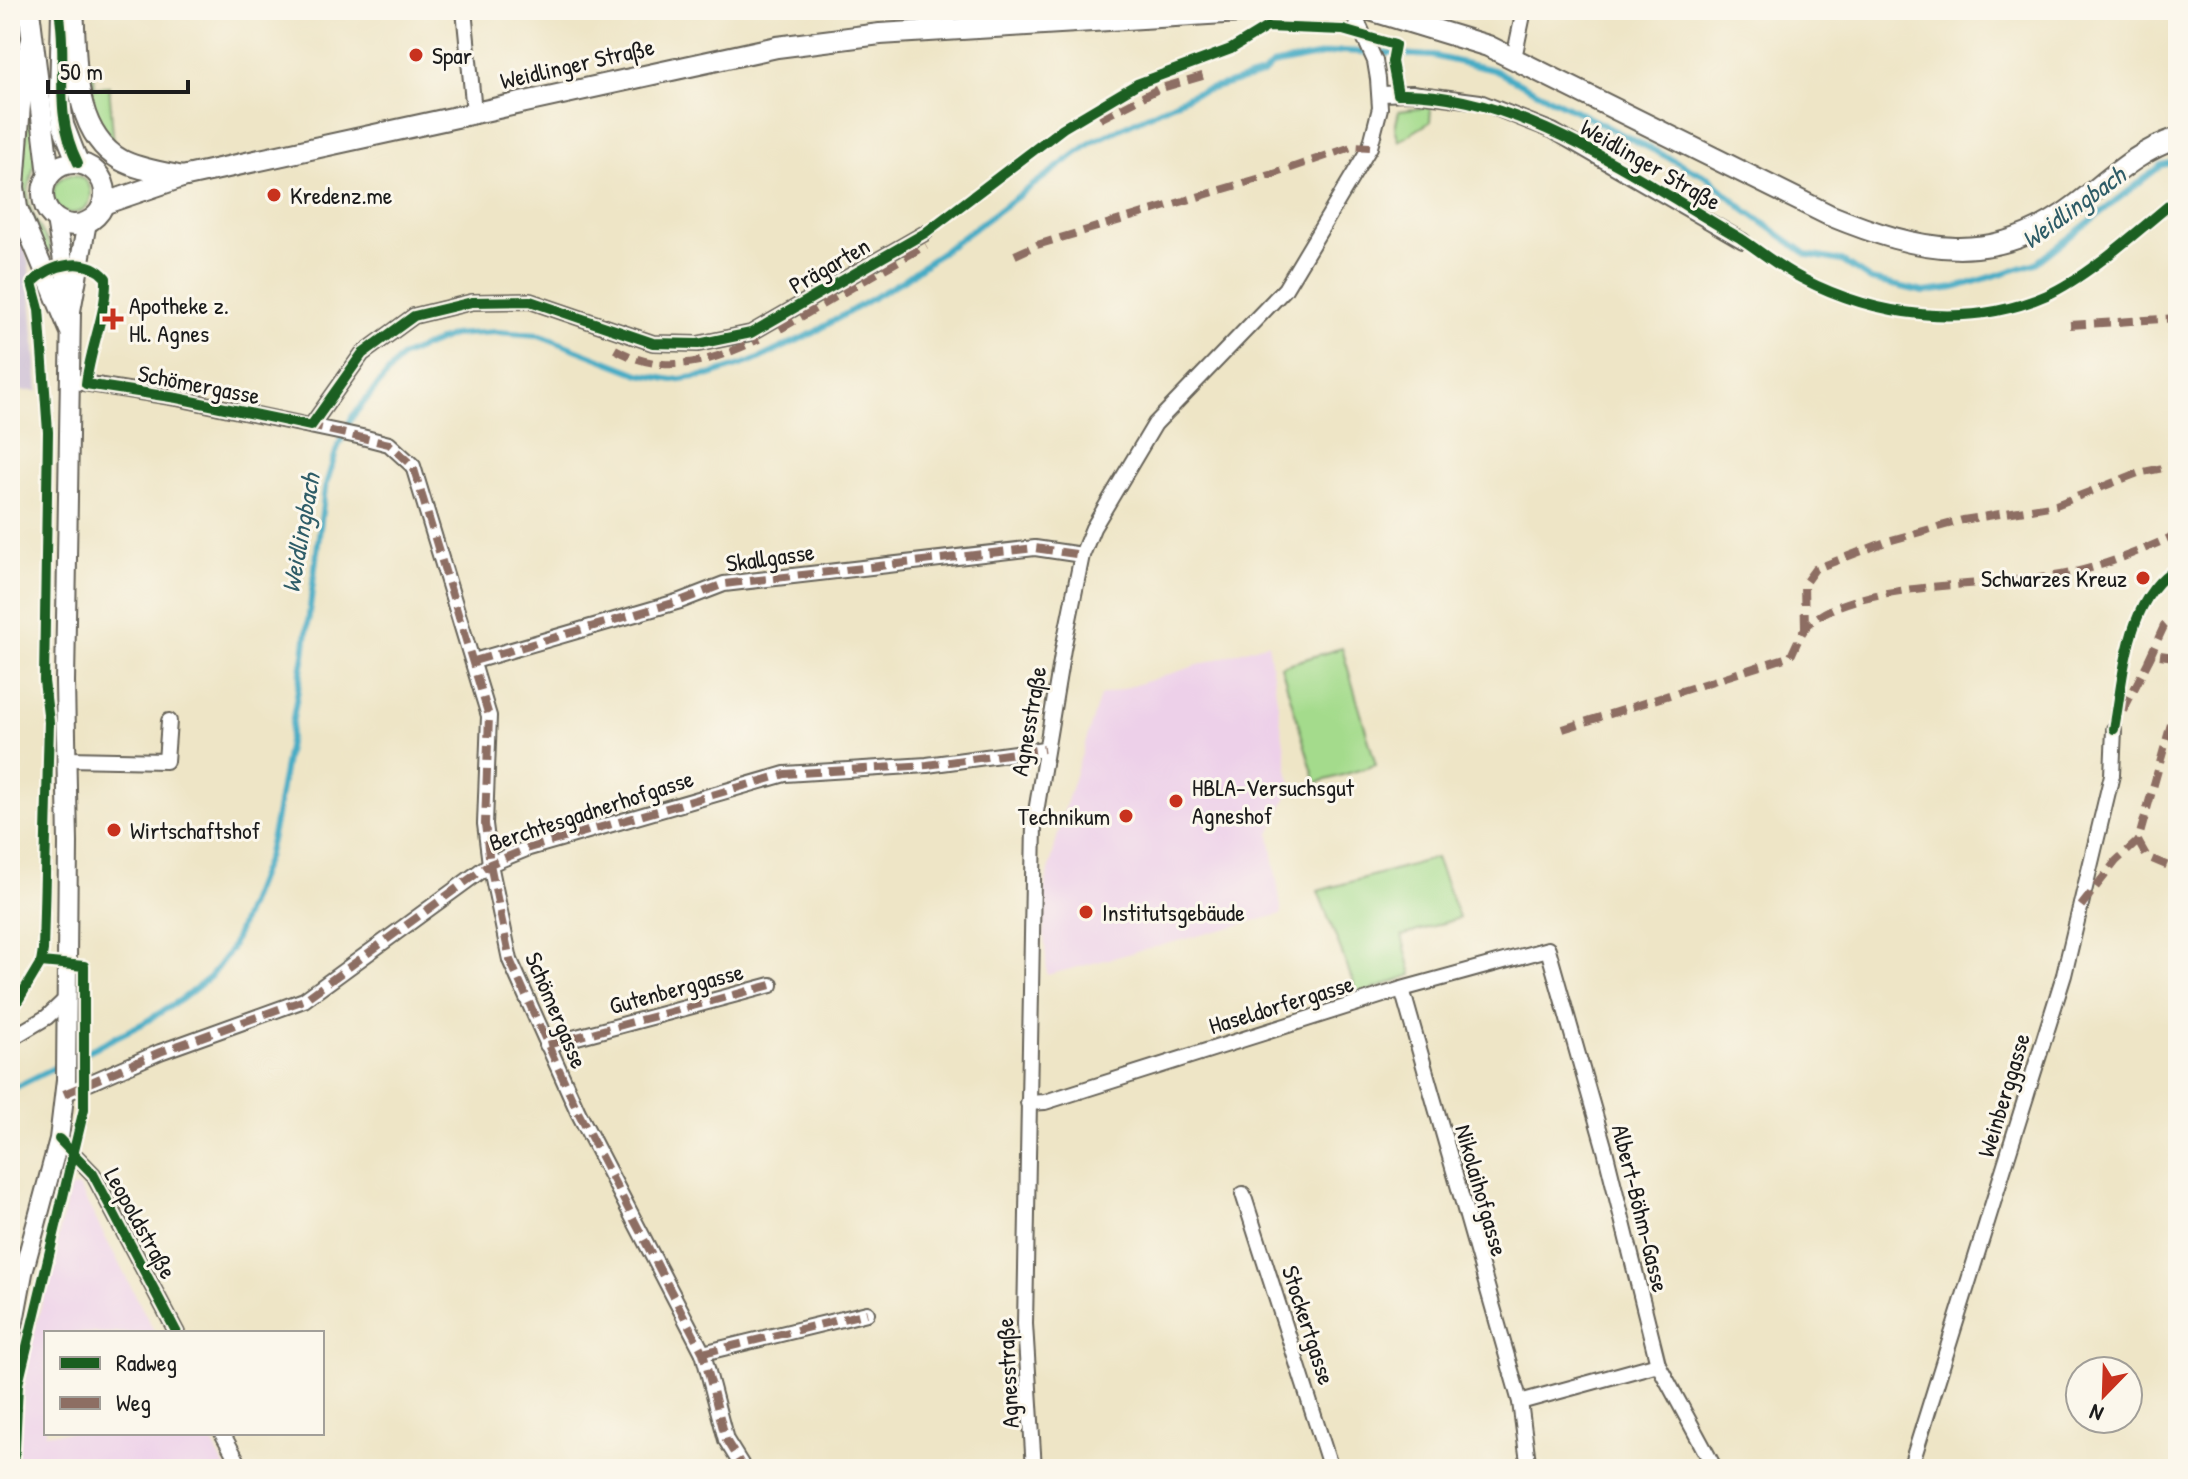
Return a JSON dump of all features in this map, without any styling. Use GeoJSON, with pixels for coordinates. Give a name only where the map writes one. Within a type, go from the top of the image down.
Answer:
{"type":"FeatureCollection","features":[{"type":"Feature","properties":{"kind":"main road"},"geometry":{"type":"LineString","coordinates":[[29,10],[49,175]]}},
{"type":"Feature","properties":{"kind":"main road"},"geometry":{"type":"LineString","coordinates":[[32,33],[36,10]]}},
{"type":"Feature","properties":{"kind":"main road","name":"Weidlinger Straße"},"geometry":{"type":"LineString","coordinates":[[103,204],[182,177],[706,61],[822,41],[1164,15],[1274,10]]}},
{"type":"Feature","properties":{"kind":"main road","name":"Weidlinger Straße"},"geometry":{"type":"LineString","coordinates":[[1370,10],[1443,30],[1514,58],[1829,215],[1880,235],[1929,248],[1962,249],[2018,239],[2052,222],[2139,155],[2178,138]]}},
{"type":"Feature","properties":{"kind":"main road"},"geometry":{"type":"LineString","coordinates":[[63,12],[60,101],[69,146],[78,163],[99,176],[105,195],[103,204],[87,222],[66,225],[56,220],[44,204],[44,184],[58,167],[78,163]]}},
{"type":"Feature","properties":{"kind":"main road"},"geometry":{"type":"LineString","coordinates":[[63,12],[89,124],[109,151],[122,160],[182,177]]}},
{"type":"Feature","properties":{"kind":"main road","name":"Weidlinger Straße"},"geometry":{"type":"LineString","coordinates":[[99,176],[182,177]]}},
{"type":"Feature","properties":{"kind":"street"},"geometry":{"type":"LineString","coordinates":[[464,10],[474,112]]}},
{"type":"Feature","properties":{"kind":"street"},"geometry":{"type":"LineString","coordinates":[[1352,10],[1366,39],[1379,87]]}},
{"type":"Feature","properties":{"kind":"street"},"geometry":{"type":"LineString","coordinates":[[1514,58],[1524,10]]}},
{"type":"Feature","properties":{"kind":"street"},"geometry":{"type":"LineString","coordinates":[[32,33],[24,63],[15,187],[18,208],[71,337]]}},
{"type":"Feature","properties":{"kind":"street","name":"Weidlinger Straße"},"geometry":{"type":"LineString","coordinates":[[1379,87],[1398,94],[1480,102],[1553,131],[1743,241]]}},
{"type":"Feature","properties":{"kind":"street","name":"Agnesstraße"},"geometry":{"type":"LineString","coordinates":[[1034,1469],[1025,1324],[1034,824],[1044,749],[1082,555],[1104,507],[1155,424],[1290,282],[1370,147],[1379,87]]}},
{"type":"Feature","properties":{"kind":"street"},"geometry":{"type":"LineString","coordinates":[[10,1343],[23,1273],[59,1139],[65,1087],[71,311],[56,220]]}},
{"type":"Feature","properties":{"kind":"street"},"geometry":{"type":"LineString","coordinates":[[71,311],[87,222]]}},
{"type":"Feature","properties":{"kind":"street","name":"Prägarten"},"geometry":{"type":"LineString","coordinates":[[315,427],[362,354],[414,316],[472,302],[530,301],[653,343],[698,344],[751,333],[925,233]]}},
{"type":"Feature","properties":{"kind":"street","name":"Schömergasse"},"geometry":{"type":"LineString","coordinates":[[71,381],[177,398],[362,437],[389,444],[413,466],[489,716],[485,824],[510,960],[547,1045],[703,1353],[726,1440],[744,1469]]}},
{"type":"Feature","properties":{"kind":"street","name":"Skallgasse"},"geometry":{"type":"LineString","coordinates":[[474,661],[680,601],[724,584],[1035,548],[1082,555]]}},
{"type":"Feature","properties":{"kind":"street"},"geometry":{"type":"LineString","coordinates":[[67,759],[166,761],[169,721]]}},
{"type":"Feature","properties":{"kind":"street","name":"Weinberggasse"},"geometry":{"type":"LineString","coordinates":[[1910,1469],[2064,975],[2112,775],[2114,729]]}},
{"type":"Feature","properties":{"kind":"street","name":"Berchtesgadnerhofgasse"},"geometry":{"type":"LineString","coordinates":[[65,1087],[304,1000],[490,864],[529,848],[785,774],[927,765],[1044,749]]}},
{"type":"Feature","properties":{"kind":"street","name":"Haseldorfergasse"},"geometry":{"type":"LineString","coordinates":[[1028,1103],[1045,1102],[1402,989],[1548,949]]}},
{"type":"Feature","properties":{"kind":"street","name":"Albert-Böhm-Gasse"},"geometry":{"type":"LineString","coordinates":[[1548,949],[1605,1150],[1658,1364],[1715,1469]]}},
{"type":"Feature","properties":{"kind":"street","name":"Gutenberggasse"},"geometry":{"type":"LineString","coordinates":[[547,1045],[771,985]]}},
{"type":"Feature","properties":{"kind":"street","name":"Nikolaihofgasse"},"geometry":{"type":"LineString","coordinates":[[1402,989],[1520,1402],[1529,1469]]}},
{"type":"Feature","properties":{"kind":"street"},"geometry":{"type":"LineString","coordinates":[[10,1039],[47,1017],[66,999]]}},
{"type":"Feature","properties":{"kind":"street","name":"Leopoldstraße"},"geometry":{"type":"LineString","coordinates":[[59,1139],[93,1174],[176,1331]]}},
{"type":"Feature","properties":{"kind":"street","name":"Stockertgasse"},"geometry":{"type":"LineString","coordinates":[[1243,1194],[1331,1469]]}},
{"type":"Feature","properties":{"kind":"street"},"geometry":{"type":"LineString","coordinates":[[703,1353],[867,1313]]}},
{"type":"Feature","properties":{"kind":"street"},"geometry":{"type":"LineString","coordinates":[[1520,1402],[1658,1364]]}},
{"type":"Feature","properties":{"kind":"street"},"geometry":{"type":"LineString","coordinates":[[223,1435],[242,1469]]}},
{"type":"Feature","properties":{"kind":"shaded area"},"geometry":{"type":"Polygon","coordinates":[[[10,216],[24,243],[29,265],[38,391],[10,391],[10,216]]]}},
{"type":"Feature","properties":{"kind":"shaded area","name":"HBLA-Versuchsgut Agneshof"},"geometry":{"type":"Polygon","coordinates":[[[1268,643],[1291,787],[1270,834],[1282,914],[1047,975],[1042,898],[1063,814],[1100,696],[1268,643]]]}},
{"type":"Feature","properties":{"kind":"shaded area"},"geometry":{"type":"Polygon","coordinates":[[[79,1187],[154,1331],[44,1331],[44,1435],[208,1435],[226,1469],[17,1469],[21,1387],[70,1188],[79,1187]]]}},
{"type":"Feature","properties":{"kind":"green space"},"geometry":{"type":"Polygon","coordinates":[[[85,66],[93,67],[95,88],[109,86],[114,145],[95,121],[85,66]]]}},
{"type":"Feature","properties":{"kind":"green space"},"geometry":{"type":"Polygon","coordinates":[[[1431,107],[1430,122],[1399,141],[1395,128],[1399,111],[1431,107]]]}},
{"type":"Feature","properties":{"kind":"green space"},"geometry":{"type":"Polygon","coordinates":[[[28,110],[38,134],[29,203],[52,250],[44,252],[25,203],[22,180],[28,110]]]}},
{"type":"Feature","properties":{"kind":"green space"},"geometry":{"type":"Polygon","coordinates":[[[72,175],[86,180],[91,194],[86,208],[72,213],[58,208],[53,194],[58,180],[72,175]]]}},
{"type":"Feature","properties":{"kind":"green space"},"geometry":{"type":"Polygon","coordinates":[[[1342,648],[1376,765],[1316,783],[1281,666],[1342,648]]]}},
{"type":"Feature","properties":{"kind":"green space"},"geometry":{"type":"Polygon","coordinates":[[[1436,858],[1459,918],[1402,936],[1412,975],[1358,995],[1318,891],[1436,858]]]}},
{"type":"Feature","properties":{"kind":"waterway","name":"Weidlingbach"},"geometry":{"type":"LineString","coordinates":[[10,1090],[142,1024],[182,999],[210,977],[231,949],[267,858],[275,822],[304,655],[325,488],[337,449],[352,417],[401,357],[452,335],[496,332],[539,335],[639,374],[673,380],[710,375],[756,360],[813,333],[905,279],[1092,142],[1193,94],[1263,74],[1272,65],[1342,51],[1433,56],[1494,70],[1709,178],[1745,210],[1808,255],[1842,261],[1871,280],[1924,292],[1955,288],[2036,263],[2162,165],[2178,161]]}},
{"type":"Feature","properties":{"kind":"marked path"},"geometry":{"type":"LineString","coordinates":[[1100,119],[1158,89],[1209,74]]}},
{"type":"Feature","properties":{"kind":"marked path"},"geometry":{"type":"LineString","coordinates":[[1015,255],[1037,245],[1274,174],[1354,146],[1370,147]]}},
{"type":"Feature","properties":{"kind":"marked path"},"geometry":{"type":"LineString","coordinates":[[780,329],[926,245]]}},
{"type":"Feature","properties":{"kind":"marked path"},"geometry":{"type":"LineString","coordinates":[[2070,325],[2178,318]]}},
{"type":"Feature","properties":{"kind":"marked path"},"geometry":{"type":"LineString","coordinates":[[615,349],[652,362],[688,363],[706,360],[759,339]]}},
{"type":"Feature","properties":{"kind":"marked path"},"geometry":{"type":"LineString","coordinates":[[306,425],[389,444],[413,466],[489,716],[485,824],[510,960],[578,1112],[703,1353],[726,1440],[744,1469]]}},
{"type":"Feature","properties":{"kind":"marked path"},"geometry":{"type":"LineString","coordinates":[[1805,628],[1804,584],[1815,569],[1888,541],[1963,520],[2056,505],[2138,473],[2178,465]]}},
{"type":"Feature","properties":{"kind":"marked path"},"geometry":{"type":"LineString","coordinates":[[1563,729],[1791,656],[1809,624],[1832,609],[1861,599],[1933,587],[2070,573],[2111,561],[2178,534]]}},
{"type":"Feature","properties":{"kind":"marked path"},"geometry":{"type":"LineString","coordinates":[[474,661],[680,601],[724,584],[1035,548],[1082,555]]}},
{"type":"Feature","properties":{"kind":"marked path"},"geometry":{"type":"LineString","coordinates":[[2148,661],[2164,626],[2178,614]]}},
{"type":"Feature","properties":{"kind":"marked path"},"geometry":{"type":"LineString","coordinates":[[2123,711],[2152,654],[2174,657],[2178,654]]}},
{"type":"Feature","properties":{"kind":"marked path"},"geometry":{"type":"LineString","coordinates":[[2081,906],[2116,861],[2138,841],[2178,699]]}},
{"type":"Feature","properties":{"kind":"marked path"},"geometry":{"type":"LineString","coordinates":[[64,1094],[160,1052],[304,1000],[490,864],[529,848],[785,774],[927,765],[1044,749]]}},
{"type":"Feature","properties":{"kind":"marked path"},"geometry":{"type":"LineString","coordinates":[[2138,841],[2147,857],[2178,870]]}},
{"type":"Feature","properties":{"kind":"marked path"},"geometry":{"type":"LineString","coordinates":[[547,1045],[771,985]]}},
{"type":"Feature","properties":{"kind":"marked path"},"geometry":{"type":"LineString","coordinates":[[703,1353],[867,1313]]}},
{"type":"Feature","properties":{"kind":"cycle path"},"geometry":{"type":"LineString","coordinates":[[59,10],[65,124],[78,163]]}},
{"type":"Feature","properties":{"kind":"cycle path"},"geometry":{"type":"LineString","coordinates":[[10,1014],[41,962],[43,950],[49,722],[44,681],[48,432],[39,309],[32,283],[58,267],[89,266],[106,278],[104,304],[86,384],[177,398],[311,426],[362,354],[414,316],[472,302],[530,301],[653,343],[698,344],[751,333],[925,233],[1063,128],[1137,84],[1231,49],[1267,27],[1343,30],[1395,45],[1392,62],[1398,94],[1443,97],[1488,107],[1532,123],[1619,166],[1801,278],[1860,302],[1891,310],[1922,314],[1986,313],[2047,295],[2097,264],[2178,198]]}},
{"type":"Feature","properties":{"kind":"cycle path"},"geometry":{"type":"LineString","coordinates":[[2114,729],[2125,662],[2138,617],[2161,580],[2178,567]]}},
{"type":"Feature","properties":{"kind":"cycle path"},"geometry":{"type":"LineString","coordinates":[[14,1469],[18,1384],[84,1109],[84,966],[41,962]]}},
{"type":"Feature","properties":{"kind":"cycle path"},"geometry":{"type":"LineString","coordinates":[[59,1139],[93,1174],[176,1331]]}},
{"type":"Feature","properties":{"kind":"place","name":"Spar"},"geometry":{"type":"Point","coordinates":[416,55]}},
{"type":"Feature","properties":{"kind":"place","name":"Kredenz.me"},"geometry":{"type":"Point","coordinates":[274,195]}},
{"type":"Feature","properties":{"kind":"place","name":"Apotheke z. Hl. Agnes"},"geometry":{"type":"Point","coordinates":[113,319]}},
{"type":"Feature","properties":{"kind":"place","name":"Schwarzes Kreuz"},"geometry":{"type":"Point","coordinates":[2143,578]}},
{"type":"Feature","properties":{"kind":"place","name":"HBLA-Versuchsgut Agneshof"},"geometry":{"type":"Point","coordinates":[1176,801]}},
{"type":"Feature","properties":{"kind":"place","name":"Technikum"},"geometry":{"type":"Point","coordinates":[1126,816]}},
{"type":"Feature","properties":{"kind":"place","name":"Wirtschaftshof"},"geometry":{"type":"Point","coordinates":[114,830]}},
{"type":"Feature","properties":{"kind":"place","name":"Institutsgebäude"},"geometry":{"type":"Point","coordinates":[1086,912]}}]}
